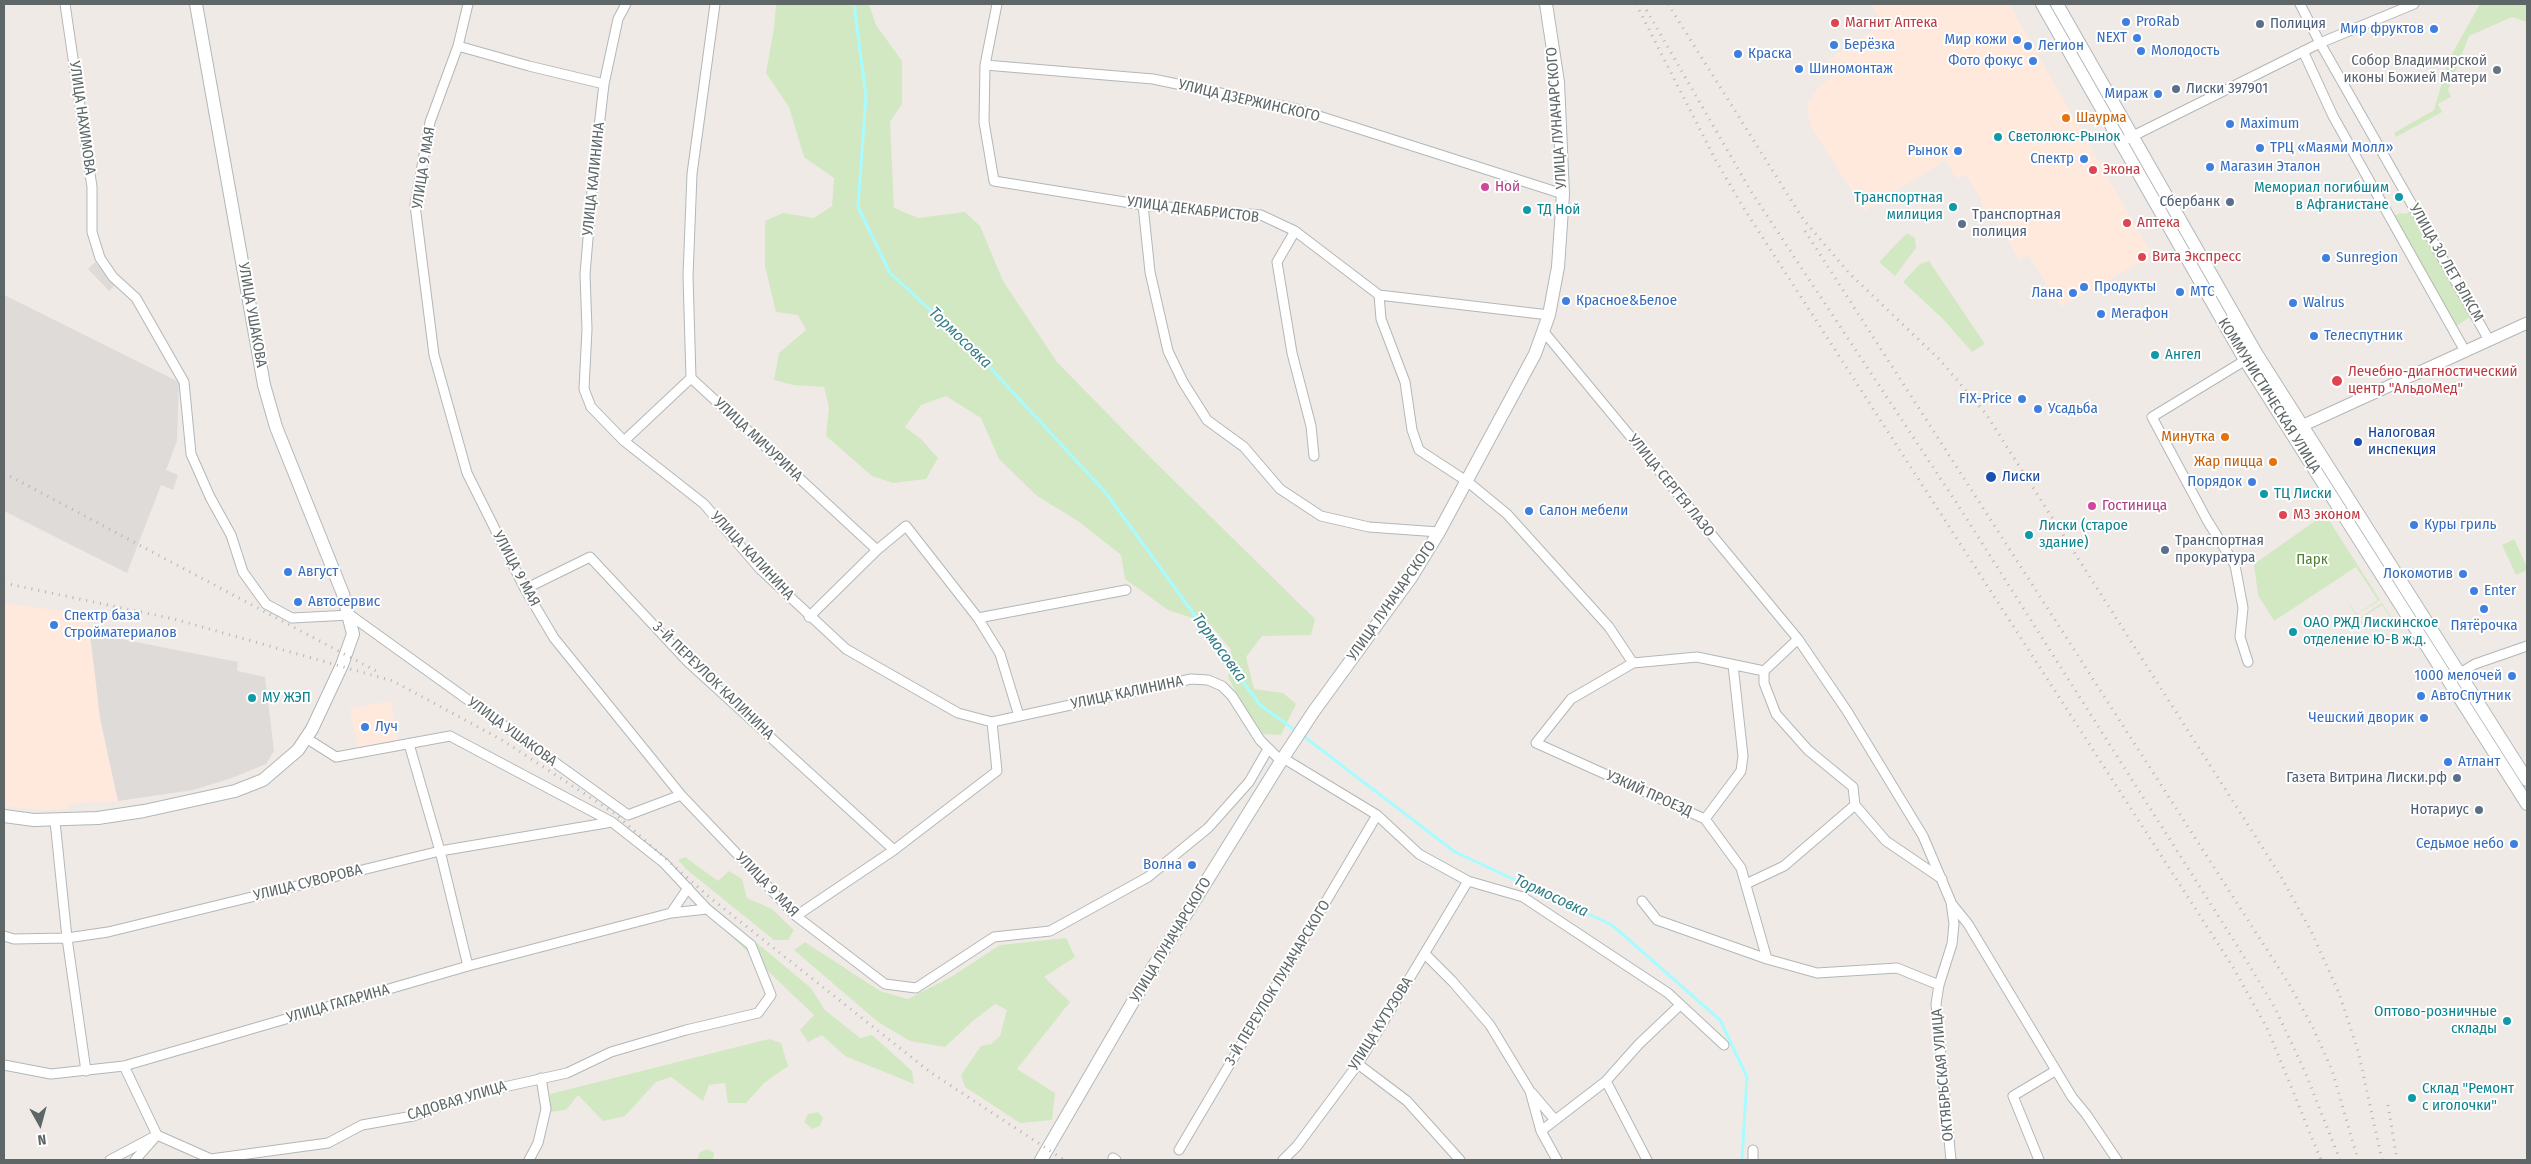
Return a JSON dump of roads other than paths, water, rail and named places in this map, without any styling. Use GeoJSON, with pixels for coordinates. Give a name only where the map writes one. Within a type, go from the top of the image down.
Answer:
{"type":"FeatureCollection","features":[{"type":"Feature","properties":{"kind":"main road","name":"УЛИЦА УШАКОВА"},"geometry":{"type":"LineString","coordinates":[[4,816],[55,821],[98,818],[144,811],[235,791],[263,780],[282,766],[306,738],[320,715],[353,634],[350,615],[276,427],[264,385],[196,4]]}},
{"type":"Feature","properties":{"kind":"main road","name":"КОММУНИСТИЧЕСКАЯ УЛИЦА"},"geometry":{"type":"LineString","coordinates":[[2042,4],[2119,143],[2245,360],[2454,677],[2527,780]]}},
{"type":"Feature","properties":{"kind":"main road","name":"КОММУНИСТИЧЕСКАЯ УЛИЦА"},"geometry":{"type":"LineString","coordinates":[[2057,4],[2256,353],[2302,425],[2454,677],[2527,804]]}},
{"type":"Feature","properties":{"kind":"main road","name":"УЛИЦА ЛУНАЧАРСКОГО"},"geometry":{"type":"LineString","coordinates":[[1041,1160],[1152,970],[1282,760],[1314,710],[1410,579],[1439,532],[1468,482],[1535,354],[1544,332],[1559,258],[1563,194],[1558,82],[1545,7]]}},
{"type":"Feature","properties":{"kind":"street","name":"УЛИЦА НАХИМОВА"},"geometry":{"type":"LineString","coordinates":[[65,4],[92,187],[92,232],[100,258],[113,277],[136,298],[184,382],[191,454],[210,497],[231,534],[243,572],[266,604],[292,618],[350,615]]}},
{"type":"Feature","properties":{"kind":"street","name":"УЛИЦА 9 МАЯ"},"geometry":{"type":"LineString","coordinates":[[468,4],[458,46],[430,122],[415,205],[434,355],[466,473],[525,589],[554,638],[681,795],[796,916],[885,984],[916,988],[994,937],[1050,931],[1148,877],[1208,828],[1248,782],[1268,749]]}},
{"type":"Feature","properties":{"kind":"street","name":"УЛИЦА КАЛИНИНА"},"geometry":{"type":"LineString","coordinates":[[626,4],[618,19],[604,84],[585,274],[587,329],[584,388],[592,407],[624,441],[704,504],[760,569],[846,649],[958,713],[992,722],[1191,679],[1208,680],[1222,686],[1232,696],[1260,740],[1282,760],[1377,816],[1419,854],[1468,881],[1523,897],[1668,993],[1679,1006],[1724,1045]]}},
{"type":"Feature","properties":{"kind":"street"},"geometry":{"type":"LineString","coordinates":[[624,441],[691,378],[688,276],[692,174],[715,4]]}},
{"type":"Feature","properties":{"kind":"street"},"geometry":{"type":"LineString","coordinates":[[985,65],[997,4]]}},
{"type":"Feature","properties":{"kind":"street","name":"УЛИЦА 30 ЛЕТ ВЛКСМ"},"geometry":{"type":"LineString","coordinates":[[2300,4],[2320,43],[2489,340]]}},
{"type":"Feature","properties":{"kind":"street"},"geometry":{"type":"LineString","coordinates":[[2119,143],[2303,51],[2414,4]]}},
{"type":"Feature","properties":{"kind":"street"},"geometry":{"type":"LineString","coordinates":[[458,46],[528,66],[604,84]]}},
{"type":"Feature","properties":{"kind":"street","name":"УЛИЦА 30 ЛЕТ ВЛКСМ"},"geometry":{"type":"LineString","coordinates":[[2303,51],[2333,116],[2465,351]]}},
{"type":"Feature","properties":{"kind":"street","name":"УЛИЦА ДЕКАБРИСТОВ"},"geometry":{"type":"LineString","coordinates":[[985,65],[984,122],[994,181],[1143,205],[1261,215],[1295,231],[1379,295]]}},
{"type":"Feature","properties":{"kind":"street","name":"УЛИЦА ДЗЕРЖИНСКОГО"},"geometry":{"type":"LineString","coordinates":[[985,65],[1153,79],[1297,108],[1563,194]]}},
{"type":"Feature","properties":{"kind":"street"},"geometry":{"type":"LineString","coordinates":[[1143,205],[1150,272],[1168,352],[1208,420],[1244,447],[1280,489],[1321,516],[1369,527],[1439,532]]}},
{"type":"Feature","properties":{"kind":"street"},"geometry":{"type":"LineString","coordinates":[[1295,231],[1278,262],[1292,353],[1311,426],[1314,456]]}},
{"type":"Feature","properties":{"kind":"street"},"geometry":{"type":"LineString","coordinates":[[1548,315],[1379,295],[1381,318],[1405,382],[1412,430],[1419,450],[1468,482],[1507,514],[1609,627],[1633,663],[1697,657],[1764,671]]}},
{"type":"Feature","properties":{"kind":"street"},"geometry":{"type":"LineString","coordinates":[[2291,432],[2302,425],[2527,323]]}},
{"type":"Feature","properties":{"kind":"street","name":"УЛИЦА СЕРГЕЯ ЛАЗО"},"geometry":{"type":"LineString","coordinates":[[1544,332],[1798,639],[1847,711],[1923,836],[1951,902]]}},
{"type":"Feature","properties":{"kind":"street"},"geometry":{"type":"LineString","coordinates":[[2248,662],[2240,637],[2243,608],[2235,565],[2207,520],[2152,417],[2256,353]]}},
{"type":"Feature","properties":{"kind":"street","name":"УЛИЦА МИЧУРИНА"},"geometry":{"type":"LineString","coordinates":[[691,378],[877,550]]}},
{"type":"Feature","properties":{"kind":"street"},"geometry":{"type":"LineString","coordinates":[[810,617],[877,550],[906,526],[978,618],[1000,654],[1019,716]]}},
{"type":"Feature","properties":{"kind":"street","name":"3-Й ПЕРЕУЛОК КАЛИНИНА"},"geometry":{"type":"LineString","coordinates":[[525,589],[590,557],[688,662],[894,850]]}},
{"type":"Feature","properties":{"kind":"street"},"geometry":{"type":"LineString","coordinates":[[978,618],[1126,590]]}},
{"type":"Feature","properties":{"kind":"street","name":"УЛИЦА УШАКОВА"},"geometry":{"type":"LineString","coordinates":[[350,615],[628,815],[681,795]]}},
{"type":"Feature","properties":{"kind":"street"},"geometry":{"type":"LineString","coordinates":[[1798,639],[1764,671],[1764,683],[1776,714],[1808,750],[1854,786],[1855,805],[1886,841],[1943,880]]}},
{"type":"Feature","properties":{"kind":"street"},"geometry":{"type":"LineString","coordinates":[[2454,677],[2475,664],[2527,646]]}},
{"type":"Feature","properties":{"kind":"street","name":"УЗКИЙ ПРОЕЗД"},"geometry":{"type":"LineString","coordinates":[[1633,663],[1571,699],[1536,743],[1705,819],[1741,868],[1767,959]]}},
{"type":"Feature","properties":{"kind":"street"},"geometry":{"type":"LineString","coordinates":[[1705,819],[1741,771],[1743,756],[1733,665]]}},
{"type":"Feature","properties":{"kind":"street"},"geometry":{"type":"LineString","coordinates":[[796,916],[894,850],[997,771],[992,722]]}},
{"type":"Feature","properties":{"kind":"street"},"geometry":{"type":"LineString","coordinates":[[306,738],[336,756],[450,736],[612,822],[664,863],[707,909]]}},
{"type":"Feature","properties":{"kind":"street"},"geometry":{"type":"LineString","coordinates":[[409,744],[440,851],[468,966]]}},
{"type":"Feature","properties":{"kind":"street"},"geometry":{"type":"LineString","coordinates":[[1746,884],[1784,866],[1855,805]]}},
{"type":"Feature","properties":{"kind":"street","name":"3-Й ПЕРЕУЛОК ЛУНАЧАРСКОГО"},"geometry":{"type":"LineString","coordinates":[[1179,1150],[1377,816]]}},
{"type":"Feature","properties":{"kind":"street"},"geometry":{"type":"LineString","coordinates":[[55,821],[67,938],[86,1071]]}},
{"type":"Feature","properties":{"kind":"street","name":"УЛИЦА СУВОРОВА"},"geometry":{"type":"LineString","coordinates":[[4,936],[14,939],[67,938],[108,932],[440,851],[612,822]]}},
{"type":"Feature","properties":{"kind":"street","name":"УЛИЦА КУТУЗОВА"},"geometry":{"type":"LineString","coordinates":[[1283,1160],[1296,1146],[1358,1064],[1468,881]]}},
{"type":"Feature","properties":{"kind":"street"},"geometry":{"type":"LineString","coordinates":[[671,913],[688,888]]}},
{"type":"Feature","properties":{"kind":"street"},"geometry":{"type":"LineString","coordinates":[[1642,901],[1657,920],[1767,959],[1817,973],[1897,968],[1939,985]]}},
{"type":"Feature","properties":{"kind":"street"},"geometry":{"type":"LineString","coordinates":[[1951,902],[1968,924],[2055,1071],[2116,1160]]}},
{"type":"Feature","properties":{"kind":"street","name":"ОКТЯБРЬСКАЯ УЛИЦА"},"geometry":{"type":"LineString","coordinates":[[1951,902],[1954,924],[1952,944],[1939,985],[1936,1024],[1951,1160]]}},
{"type":"Feature","properties":{"kind":"street","name":"УЛИЦА ГАГАРИНА"},"geometry":{"type":"LineString","coordinates":[[4,1065],[51,1074],[124,1066],[468,966],[671,913],[707,909]]}},
{"type":"Feature","properties":{"kind":"street","name":"САДОВАЯ УЛИЦА"},"geometry":{"type":"LineString","coordinates":[[157,1135],[211,1159],[328,1143],[362,1125],[413,1116],[477,1093],[567,1072],[610,1052],[686,1030],[758,1013],[771,995],[751,945],[707,909]]}},
{"type":"Feature","properties":{"kind":"street"},"geometry":{"type":"LineString","coordinates":[[1425,954],[1453,982],[1490,1025],[1530,1091],[1555,1120]]}},
{"type":"Feature","properties":{"kind":"street"},"geometry":{"type":"LineString","coordinates":[[1541,1131],[1606,1082],[1639,1044],[1679,1006]]}},
{"type":"Feature","properties":{"kind":"street"},"geometry":{"type":"LineString","coordinates":[[1358,1064],[1407,1101],[1460,1160]]}},
{"type":"Feature","properties":{"kind":"street"},"geometry":{"type":"LineString","coordinates":[[124,1066],[157,1135]]}},
{"type":"Feature","properties":{"kind":"street"},"geometry":{"type":"LineString","coordinates":[[2038,1160],[2013,1096],[2055,1071]]}},
{"type":"Feature","properties":{"kind":"street"},"geometry":{"type":"LineString","coordinates":[[529,1160],[538,1143],[546,1109],[540,1078]]}},
{"type":"Feature","properties":{"kind":"street"},"geometry":{"type":"LineString","coordinates":[[1606,1082],[1647,1160]]}},
{"type":"Feature","properties":{"kind":"street"},"geometry":{"type":"LineString","coordinates":[[1530,1091],[1541,1131],[1557,1160]]}},
{"type":"Feature","properties":{"kind":"street"},"geometry":{"type":"LineString","coordinates":[[110,1160],[157,1135]]}},
{"type":"Feature","properties":{"kind":"street"},"geometry":{"type":"LineString","coordinates":[[135,1160],[157,1135]]}},
{"type":"Feature","properties":{"kind":"street"},"geometry":{"type":"LineString","coordinates":[[1753,1150],[1753,1160]]}},
{"type":"Feature","properties":{"kind":"waterway","name":"Тормосовка"},"geometry":{"type":"LineString","coordinates":[[854,4],[866,96],[858,207],[890,273],[973,349],[1106,493],[1260,705],[1296,731]]}},
{"type":"Feature","properties":{"kind":"waterway","name":"Тормосовка"},"geometry":{"type":"LineString","coordinates":[[1302,735],[1455,852],[1612,925],[1720,1020],[1747,1077],[1742,1160]]}},
{"type":"Feature","properties":{"kind":"railway"},"geometry":{"type":"LineString","coordinates":[[1636,4],[1715,159],[1743,207],[2233,967],[2268,1030],[2321,1160]]}},
{"type":"Feature","properties":{"kind":"railway"},"geometry":{"type":"LineString","coordinates":[[1643,4],[1752,193],[1956,502],[2275,1008],[2306,1074],[2340,1160]]}},
{"type":"Feature","properties":{"kind":"railway"},"geometry":{"type":"LineString","coordinates":[[1668,4],[1803,219],[1849,273],[1940,360],[1986,414],[2280,875],[2311,931],[2339,993],[2358,1051],[2382,1160]]}},
{"type":"Feature","properties":{"kind":"railway"},"geometry":{"type":"LineString","coordinates":[[1805,231],[2289,984],[2313,1028],[2332,1070],[2358,1160]]}},
{"type":"Feature","properties":{"kind":"railway"},"geometry":{"type":"LineString","coordinates":[[4,473],[378,672]]}},
{"type":"Feature","properties":{"kind":"railway"},"geometry":{"type":"LineString","coordinates":[[4,583],[174,619],[393,681],[502,740],[614,813],[708,896],[930,1072],[1064,1160]]}},
{"type":"Feature","properties":{"kind":"railway"},"geometry":{"type":"LineString","coordinates":[[2388,1105],[2397,1160]]}},
{"type":"Feature","properties":{"kind":"place","name":"ProRab"},"geometry":{"type":"Point","coordinates":[2126,22]}},
{"type":"Feature","properties":{"kind":"place","name":"Магнит Аптека"},"geometry":{"type":"Point","coordinates":[1835,23]}},
{"type":"Feature","properties":{"kind":"place","name":"Полиция"},"geometry":{"type":"Point","coordinates":[2260,24]}},
{"type":"Feature","properties":{"kind":"place","name":"Мир фруктов"},"geometry":{"type":"Point","coordinates":[2434,29]}},
{"type":"Feature","properties":{"kind":"place","name":"NEXT"},"geometry":{"type":"Point","coordinates":[2137,38]}},
{"type":"Feature","properties":{"kind":"place","name":"Мир кожи"},"geometry":{"type":"Point","coordinates":[2017,40]}},
{"type":"Feature","properties":{"kind":"place","name":"Берёзка"},"geometry":{"type":"Point","coordinates":[1834,45]}},
{"type":"Feature","properties":{"kind":"place","name":"Легион"},"geometry":{"type":"Point","coordinates":[2028,46]}},
{"type":"Feature","properties":{"kind":"place","name":"Молодость"},"geometry":{"type":"Point","coordinates":[2141,51]}},
{"type":"Feature","properties":{"kind":"place","name":"Краска"},"geometry":{"type":"Point","coordinates":[1738,54]}},
{"type":"Feature","properties":{"kind":"place","name":"Фото фокус"},"geometry":{"type":"Point","coordinates":[2033,61]}},
{"type":"Feature","properties":{"kind":"place","name":"Шиномонтаж"},"geometry":{"type":"Point","coordinates":[1799,69]}},
{"type":"Feature","properties":{"kind":"place","name":"Собор Владимирской иконы Божией Матери"},"geometry":{"type":"Point","coordinates":[2497,70]}},
{"type":"Feature","properties":{"kind":"place","name":"Лиски 397901"},"geometry":{"type":"Point","coordinates":[2176,89]}},
{"type":"Feature","properties":{"kind":"place","name":"Мираж"},"geometry":{"type":"Point","coordinates":[2158,94]}},
{"type":"Feature","properties":{"kind":"place","name":"Шаурма"},"geometry":{"type":"Point","coordinates":[2066,118]}},
{"type":"Feature","properties":{"kind":"place","name":"Maximum"},"geometry":{"type":"Point","coordinates":[2230,124]}},
{"type":"Feature","properties":{"kind":"place","name":"Светолюкс-Рынок"},"geometry":{"type":"Point","coordinates":[1998,137]}},
{"type":"Feature","properties":{"kind":"place","name":"ТРЦ «Маями Молл»"},"geometry":{"type":"Point","coordinates":[2260,148]}},
{"type":"Feature","properties":{"kind":"place","name":"Рынок"},"geometry":{"type":"Point","coordinates":[1958,151]}},
{"type":"Feature","properties":{"kind":"place","name":"Спектр"},"geometry":{"type":"Point","coordinates":[2084,159]}},
{"type":"Feature","properties":{"kind":"place","name":"Магазин Эталон"},"geometry":{"type":"Point","coordinates":[2210,167]}},
{"type":"Feature","properties":{"kind":"place","name":"Экона"},"geometry":{"type":"Point","coordinates":[2093,170]}},
{"type":"Feature","properties":{"kind":"place","name":"Ной"},"geometry":{"type":"Point","coordinates":[1485,187]}},
{"type":"Feature","properties":{"kind":"place","name":"Мемориал погибшим в Афганистане"},"geometry":{"type":"Point","coordinates":[2399,197]}},
{"type":"Feature","properties":{"kind":"place","name":"Сбербанк"},"geometry":{"type":"Point","coordinates":[2230,202]}},
{"type":"Feature","properties":{"kind":"place","name":"Транспортная милиция"},"geometry":{"type":"Point","coordinates":[1953,207]}},
{"type":"Feature","properties":{"kind":"place","name":"ТД Ной"},"geometry":{"type":"Point","coordinates":[1527,210]}},
{"type":"Feature","properties":{"kind":"place","name":"Аптека"},"geometry":{"type":"Point","coordinates":[2127,223]}},
{"type":"Feature","properties":{"kind":"place","name":"Транспортная полиция"},"geometry":{"type":"Point","coordinates":[1962,224]}},
{"type":"Feature","properties":{"kind":"place","name":"Вита Экспресс"},"geometry":{"type":"Point","coordinates":[2142,257]}},
{"type":"Feature","properties":{"kind":"place","name":"Sunregion"},"geometry":{"type":"Point","coordinates":[2326,258]}},
{"type":"Feature","properties":{"kind":"place","name":"Продукты"},"geometry":{"type":"Point","coordinates":[2084,287]}},
{"type":"Feature","properties":{"kind":"place","name":"МТС"},"geometry":{"type":"Point","coordinates":[2180,292]}},
{"type":"Feature","properties":{"kind":"place","name":"Лана"},"geometry":{"type":"Point","coordinates":[2073,293]}},
{"type":"Feature","properties":{"kind":"place","name":"Красное&Белое"},"geometry":{"type":"Point","coordinates":[1566,301]}},
{"type":"Feature","properties":{"kind":"place","name":"Walrus"},"geometry":{"type":"Point","coordinates":[2293,303]}},
{"type":"Feature","properties":{"kind":"place","name":"Мегафон"},"geometry":{"type":"Point","coordinates":[2101,314]}},
{"type":"Feature","properties":{"kind":"place","name":"Телеспутник"},"geometry":{"type":"Point","coordinates":[2314,336]}},
{"type":"Feature","properties":{"kind":"place","name":"Ангел"},"geometry":{"type":"Point","coordinates":[2155,355]}},
{"type":"Feature","properties":{"kind":"place","name":"Лечебно-диагностический центр \"АльдоМед\""},"geometry":{"type":"Point","coordinates":[2337,381]}},
{"type":"Feature","properties":{"kind":"place","name":"FIX-Price"},"geometry":{"type":"Point","coordinates":[2022,399]}},
{"type":"Feature","properties":{"kind":"place","name":"Усадьба"},"geometry":{"type":"Point","coordinates":[2038,409]}},
{"type":"Feature","properties":{"kind":"place","name":"Минутка"},"geometry":{"type":"Point","coordinates":[2225,437]}},
{"type":"Feature","properties":{"kind":"place","name":"Налоговая инспекция"},"geometry":{"type":"Point","coordinates":[2358,442]}},
{"type":"Feature","properties":{"kind":"place","name":"Жар пицца"},"geometry":{"type":"Point","coordinates":[2273,462]}},
{"type":"Feature","properties":{"kind":"place","name":"Лиски"},"geometry":{"type":"Point","coordinates":[1991,477]}},
{"type":"Feature","properties":{"kind":"place","name":"Порядок"},"geometry":{"type":"Point","coordinates":[2252,482]}},
{"type":"Feature","properties":{"kind":"place","name":"ТЦ Лиски"},"geometry":{"type":"Point","coordinates":[2264,494]}},
{"type":"Feature","properties":{"kind":"place","name":"Гостиница"},"geometry":{"type":"Point","coordinates":[2092,506]}},
{"type":"Feature","properties":{"kind":"place","name":"Салон мебели"},"geometry":{"type":"Point","coordinates":[1529,511]}},
{"type":"Feature","properties":{"kind":"place","name":"М3 эконом"},"geometry":{"type":"Point","coordinates":[2283,515]}},
{"type":"Feature","properties":{"kind":"place","name":"Куры гриль"},"geometry":{"type":"Point","coordinates":[2414,525]}},
{"type":"Feature","properties":{"kind":"place","name":"Лиски (старое здание)"},"geometry":{"type":"Point","coordinates":[2029,535]}},
{"type":"Feature","properties":{"kind":"place","name":"Транспортная прокуратура"},"geometry":{"type":"Point","coordinates":[2165,550]}},
{"type":"Feature","properties":{"kind":"place","name":"Август"},"geometry":{"type":"Point","coordinates":[288,572]}},
{"type":"Feature","properties":{"kind":"place","name":"Локомотив"},"geometry":{"type":"Point","coordinates":[2463,574]}},
{"type":"Feature","properties":{"kind":"place","name":"Enter"},"geometry":{"type":"Point","coordinates":[2474,591]}},
{"type":"Feature","properties":{"kind":"place","name":"Автосервис"},"geometry":{"type":"Point","coordinates":[298,602]}},
{"type":"Feature","properties":{"kind":"place","name":"Пятёрочка"},"geometry":{"type":"Point","coordinates":[2484,609]}},
{"type":"Feature","properties":{"kind":"place","name":"Спектр база Стройматериалов"},"geometry":{"type":"Point","coordinates":[54,625]}},
{"type":"Feature","properties":{"kind":"place","name":"ОАО РЖД Лискинское отделение Ю-В ж.д."},"geometry":{"type":"Point","coordinates":[2293,632]}},
{"type":"Feature","properties":{"kind":"place","name":"1000 мелочей"},"geometry":{"type":"Point","coordinates":[2512,676]}},
{"type":"Feature","properties":{"kind":"place","name":"АвтоСпутник"},"geometry":{"type":"Point","coordinates":[2421,696]}},
{"type":"Feature","properties":{"kind":"place","name":"МУ ЖЭП"},"geometry":{"type":"Point","coordinates":[252,698]}},
{"type":"Feature","properties":{"kind":"place","name":"Чешский дворик"},"geometry":{"type":"Point","coordinates":[2424,718]}},
{"type":"Feature","properties":{"kind":"place","name":"Луч"},"geometry":{"type":"Point","coordinates":[365,727]}},
{"type":"Feature","properties":{"kind":"place","name":"Атлант"},"geometry":{"type":"Point","coordinates":[2448,762]}},
{"type":"Feature","properties":{"kind":"place","name":"Газета Витрина Лиски.рф"},"geometry":{"type":"Point","coordinates":[2457,778]}},
{"type":"Feature","properties":{"kind":"place","name":"Нотариус"},"geometry":{"type":"Point","coordinates":[2479,810]}},
{"type":"Feature","properties":{"kind":"place","name":"Седьмое небо"},"geometry":{"type":"Point","coordinates":[2514,844]}},
{"type":"Feature","properties":{"kind":"place","name":"Волна"},"geometry":{"type":"Point","coordinates":[1192,865]}},
{"type":"Feature","properties":{"kind":"place","name":"Оптово-розничные склады"},"geometry":{"type":"Point","coordinates":[2507,1021]}},
{"type":"Feature","properties":{"kind":"place","name":"Склад \"Ремонт с иголочки\""},"geometry":{"type":"Point","coordinates":[2412,1098]}},
{"type":"Feature","properties":{"kind":"park label","name":"Парк"},"geometry":{"type":"Point","coordinates":[2312,560]}}]}
